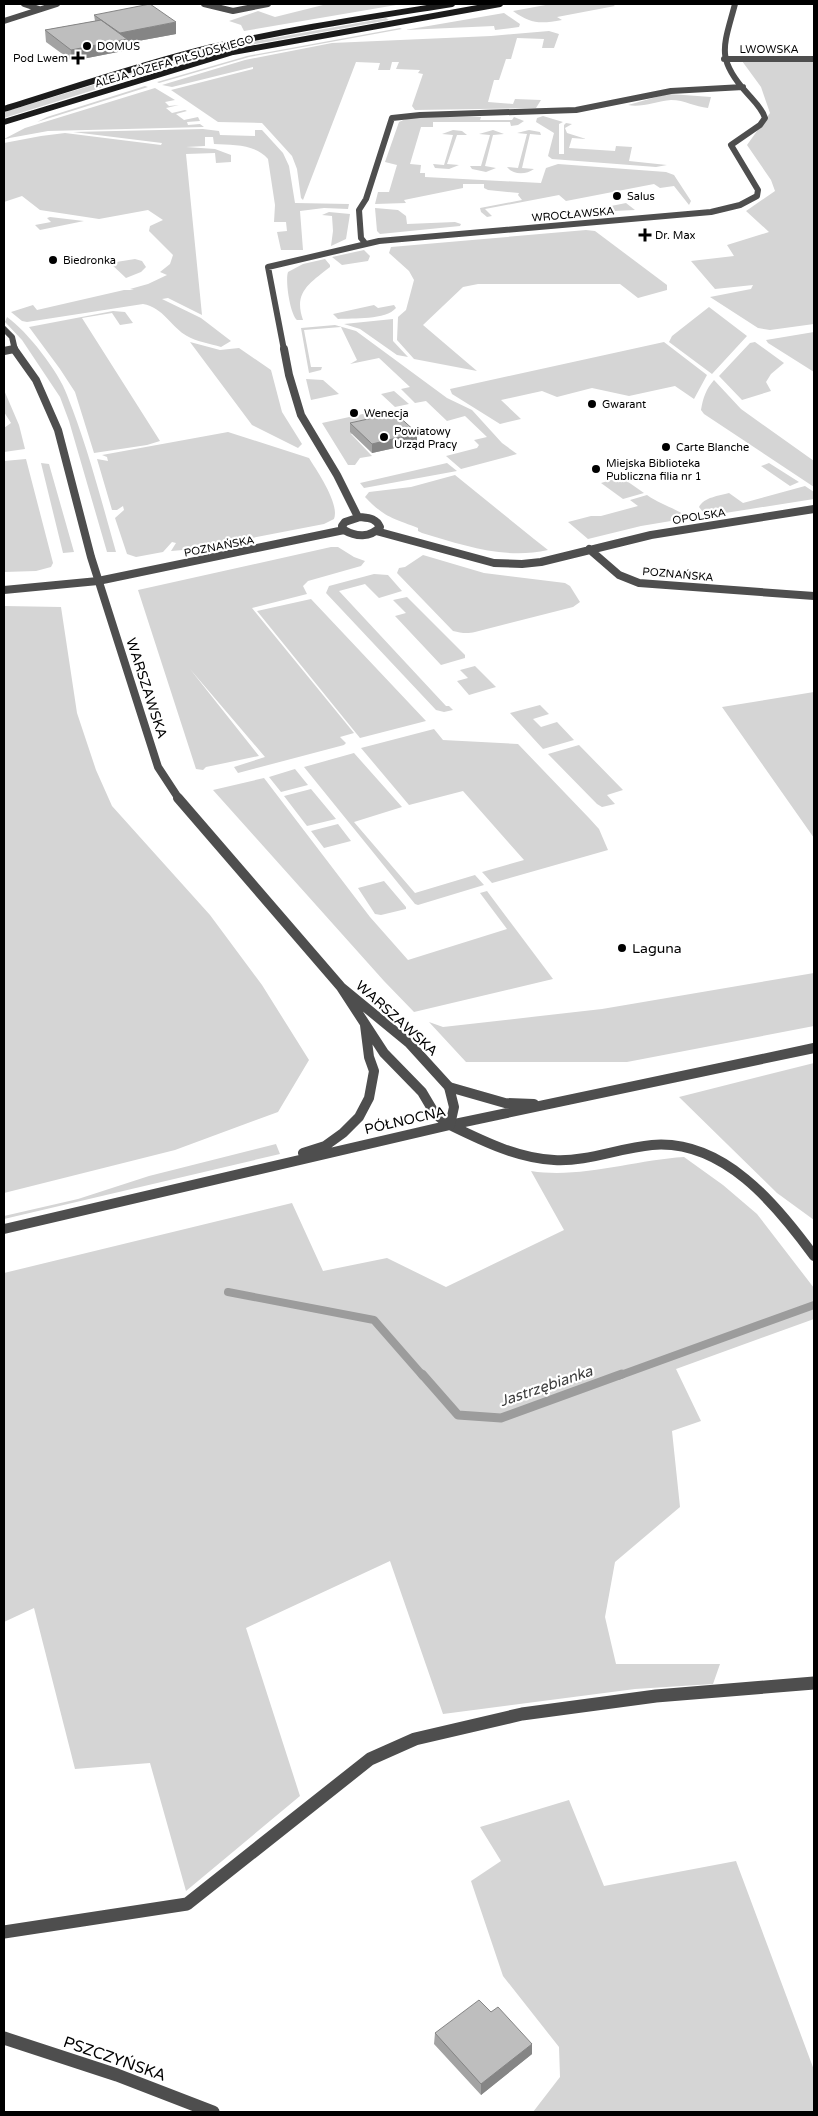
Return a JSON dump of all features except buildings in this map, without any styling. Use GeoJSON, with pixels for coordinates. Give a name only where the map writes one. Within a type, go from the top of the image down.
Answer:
{"type":"FeatureCollection","features":[{"type":"Feature","properties":{"kind":"main road","name":"ALEJA JÓZEFA PIŁSUDSKIEGO"},"geometry":{"type":"LineString","coordinates":[[4,109],[156,62],[211,48],[310,28],[452,4]]}},
{"type":"Feature","properties":{"kind":"main road","name":"ALEJA JÓZEFA PIŁSUDSKIEGO"},"geometry":{"type":"LineString","coordinates":[[4,122],[233,52],[500,4]]}},
{"type":"Feature","properties":{"kind":"street"},"geometry":{"type":"LineString","coordinates":[[24,4],[39,10]]}},
{"type":"Feature","properties":{"kind":"street"},"geometry":{"type":"LineString","coordinates":[[4,20],[57,4]]}},
{"type":"Feature","properties":{"kind":"street"},"geometry":{"type":"LineString","coordinates":[[204,4],[232,11],[268,4]]}},
{"type":"Feature","properties":{"kind":"street"},"geometry":{"type":"LineString","coordinates":[[724,59],[726,40],[735,4]]}},
{"type":"Feature","properties":{"kind":"street","name":"LWOWSKA"},"geometry":{"type":"LineString","coordinates":[[724,59],[814,59]]}},
{"type":"Feature","properties":{"kind":"street","name":"WROCŁAWSKA"},"geometry":{"type":"LineString","coordinates":[[358,517],[337,475],[301,415],[289,375],[268,266],[365,243],[445,234],[681,215],[726,209],[748,203],[758,196],[758,190],[731,145],[760,125],[764,118],[763,111],[735,79],[724,59]]}},
{"type":"Feature","properties":{"kind":"street"},"geometry":{"type":"LineString","coordinates":[[365,243],[361,238],[359,210],[366,199],[392,118],[420,115],[576,110],[672,91],[743,87]]}},
{"type":"Feature","properties":{"kind":"street","name":"WARSZAWSKA"},"geometry":{"type":"LineString","coordinates":[[4,328],[12,337],[14,349],[36,380],[58,430],[98,581],[158,767],[172,791],[341,987],[384,1053],[422,1092],[435,1114],[450,1125],[490,1145],[544,1159],[573,1158],[654,1144],[682,1144],[694,1148],[725,1164],[755,1189],[799,1234],[814,1256]]}},
{"type":"Feature","properties":{"kind":"street","name":"WARSZAWSKA"},"geometry":{"type":"LineString","coordinates":[[4,344],[14,349]]}},
{"type":"Feature","properties":{"kind":"street"},"geometry":{"type":"LineString","coordinates":[[4,351],[14,349]]}},
{"type":"Feature","properties":{"kind":"street","name":"OPOLSKA"},"geometry":{"type":"LineString","coordinates":[[588,549],[651,535],[814,509]]}},
{"type":"Feature","properties":{"kind":"street"},"geometry":{"type":"LineString","coordinates":[[358,517],[371,518],[378,522],[380,527],[368,535],[359,535],[344,530],[342,526],[345,522],[358,517]]}},
{"type":"Feature","properties":{"kind":"street","name":"POZNAŃSKA"},"geometry":{"type":"LineString","coordinates":[[4,590],[98,581],[344,530]]}},
{"type":"Feature","properties":{"kind":"street"},"geometry":{"type":"LineString","coordinates":[[376,531],[494,563],[541,562],[588,549]]}},
{"type":"Feature","properties":{"kind":"street","name":"POZNAŃSKA"},"geometry":{"type":"LineString","coordinates":[[588,549],[619,575],[639,583],[814,596]]}},
{"type":"Feature","properties":{"kind":"street","name":"WARSZAWSKA"},"geometry":{"type":"LineString","coordinates":[[341,987],[408,1043],[450,1087]]}},
{"type":"Feature","properties":{"kind":"street"},"geometry":{"type":"LineString","coordinates":[[257,1169],[325,1146],[360,1118],[368,1098],[374,1071],[369,1057],[364,1022]]}},
{"type":"Feature","properties":{"kind":"street","name":"PÓŁNOCNA"},"geometry":{"type":"LineString","coordinates":[[4,1229],[450,1125],[814,1048]]}},
{"type":"Feature","properties":{"kind":"street"},"geometry":{"type":"LineString","coordinates":[[450,1125],[454,1107],[450,1087],[505,1103],[550,1104]]}},
{"type":"Feature","properties":{"kind":"street"},"geometry":{"type":"LineString","coordinates":[[4,1932],[187,1904],[370,1758],[416,1739],[522,1714],[656,1696],[814,1683]]}},
{"type":"Feature","properties":{"kind":"street","name":"PSZCZYŃSKA"},"geometry":{"type":"LineString","coordinates":[[4,2038],[116,2075],[213,2112]]}},
{"type":"Feature","properties":{"kind":"shaded area"},"geometry":{"type":"Polygon","coordinates":[[[327,4],[402,4],[244,31],[241,25],[229,21],[258,11],[275,17],[327,4]]]}},
{"type":"Feature","properties":{"kind":"shaded area"},"geometry":{"type":"Polygon","coordinates":[[[551,4],[612,4],[615,6],[557,17],[562,20],[548,22],[531,21],[513,11],[551,4]]]}},
{"type":"Feature","properties":{"kind":"shaded area"},"geometry":{"type":"Polygon","coordinates":[[[504,13],[520,24],[519,27],[495,30],[494,26],[405,30],[504,13]]]}},
{"type":"Feature","properties":{"kind":"shaded area"},"geometry":{"type":"Polygon","coordinates":[[[386,18],[389,20],[239,47],[142,74],[145,69],[246,43],[386,18]]]}},
{"type":"Feature","properties":{"kind":"shaded area"},"geometry":{"type":"Polygon","coordinates":[[[402,29],[249,57],[157,82],[247,56],[402,29]]]}},
{"type":"Feature","properties":{"kind":"shaded area"},"geometry":{"type":"Polygon","coordinates":[[[549,31],[559,34],[554,48],[542,48],[544,39],[517,38],[511,59],[506,59],[499,80],[494,80],[488,102],[513,104],[515,99],[541,100],[536,108],[415,110],[412,106],[423,74],[418,73],[420,70],[396,69],[399,62],[392,62],[390,70],[378,70],[380,63],[356,62],[303,200],[301,198],[297,169],[292,156],[262,123],[218,122],[171,90],[253,69],[253,67],[172,87],[162,85],[245,60],[332,43],[491,36],[549,31]]]}},
{"type":"Feature","properties":{"kind":"shaded area"},"geometry":{"type":"Polygon","coordinates":[[[814,60],[814,324],[770,330],[758,328],[710,297],[751,289],[753,285],[715,289],[691,261],[734,256],[727,245],[769,232],[746,211],[775,191],[771,180],[747,145],[770,113],[761,87],[742,61],[814,60]]]}},
{"type":"Feature","properties":{"kind":"shaded area"},"geometry":{"type":"Polygon","coordinates":[[[134,73],[129,79],[4,118],[4,112],[134,73]]]}},
{"type":"Feature","properties":{"kind":"shaded area"},"geometry":{"type":"Polygon","coordinates":[[[145,86],[148,87],[37,122],[47,117],[145,86]]]}},
{"type":"Feature","properties":{"kind":"shaded area"},"geometry":{"type":"Polygon","coordinates":[[[155,88],[175,100],[165,102],[169,106],[179,105],[166,108],[172,113],[185,110],[187,111],[176,114],[184,120],[198,117],[200,121],[187,122],[188,125],[200,124],[204,127],[48,131],[4,139],[25,128],[155,88]]]}},
{"type":"Feature","properties":{"kind":"shaded area"},"geometry":{"type":"Polygon","coordinates":[[[667,94],[711,97],[708,108],[671,100],[644,105],[628,105],[667,94]]]}},
{"type":"Feature","properties":{"kind":"shaded area"},"geometry":{"type":"Polygon","coordinates":[[[543,116],[563,122],[559,124],[559,154],[564,154],[564,125],[566,123],[572,124],[565,128],[567,133],[586,139],[572,138],[569,148],[615,151],[616,146],[632,147],[629,161],[667,165],[656,167],[552,159],[548,156],[554,133],[536,122],[537,118],[543,116]]]}},
{"type":"Feature","properties":{"kind":"shaded area"},"geometry":{"type":"Polygon","coordinates":[[[410,117],[481,117],[480,120],[512,120],[514,117],[524,121],[518,125],[511,126],[510,122],[433,122],[433,127],[421,127],[410,164],[421,165],[420,173],[425,173],[425,177],[541,183],[546,168],[558,164],[666,172],[674,175],[691,201],[689,205],[674,186],[660,188],[654,184],[566,201],[559,195],[485,209],[492,216],[487,217],[481,212],[480,208],[522,200],[518,195],[519,193],[488,190],[484,188],[484,184],[463,184],[463,188],[404,200],[406,203],[375,204],[378,192],[389,192],[397,165],[385,162],[399,122],[410,117]]]}},
{"type":"Feature","properties":{"kind":"shaded area"},"geometry":{"type":"Polygon","coordinates":[[[203,129],[219,131],[220,135],[255,136],[255,130],[262,130],[283,153],[289,166],[295,203],[349,204],[348,209],[324,208],[300,211],[303,250],[281,250],[277,232],[287,231],[286,222],[274,222],[275,205],[268,159],[257,150],[250,148],[214,144],[213,137],[205,137],[205,146],[186,147],[215,149],[231,155],[231,162],[216,163],[215,153],[186,154],[202,315],[168,298],[162,299],[201,318],[231,341],[221,347],[190,338],[162,313],[143,304],[27,322],[22,321],[11,312],[33,305],[37,310],[124,290],[134,290],[130,289],[148,284],[167,275],[160,272],[170,264],[173,255],[149,231],[150,226],[163,220],[148,210],[99,219],[40,210],[22,196],[4,202],[4,143],[65,133],[161,145],[162,143],[73,132],[203,129]]]}},
{"type":"Feature","properties":{"kind":"shaded area"},"geometry":{"type":"Polygon","coordinates":[[[453,130],[462,131],[467,135],[457,135],[447,164],[459,165],[449,169],[435,168],[433,164],[444,165],[453,135],[442,134],[453,130]]]}},
{"type":"Feature","properties":{"kind":"shaded area"},"geometry":{"type":"Polygon","coordinates":[[[493,130],[504,134],[493,135],[485,166],[496,168],[486,172],[472,169],[470,166],[481,166],[490,135],[479,134],[493,130]]]}},
{"type":"Feature","properties":{"kind":"shaded area"},"geometry":{"type":"Polygon","coordinates":[[[529,130],[540,132],[541,135],[530,134],[522,168],[534,169],[520,173],[513,172],[507,167],[518,168],[527,134],[517,133],[529,130]]]}},
{"type":"Feature","properties":{"kind":"shaded area"},"geometry":{"type":"Polygon","coordinates":[[[626,203],[635,210],[613,211],[613,214],[598,216],[591,210],[626,203]]]}},
{"type":"Feature","properties":{"kind":"shaded area"},"geometry":{"type":"Polygon","coordinates":[[[375,208],[398,210],[406,216],[407,224],[455,222],[461,224],[460,226],[380,234],[377,231],[375,208]]]}},
{"type":"Feature","properties":{"kind":"shaded area"},"geometry":{"type":"Polygon","coordinates":[[[329,212],[350,214],[346,239],[331,246],[332,216],[322,215],[329,212]]]}},
{"type":"Feature","properties":{"kind":"shaded area"},"geometry":{"type":"Polygon","coordinates":[[[47,218],[84,221],[40,230],[35,225],[51,222],[47,218]]]}},
{"type":"Feature","properties":{"kind":"shaded area"},"geometry":{"type":"Polygon","coordinates":[[[586,230],[595,231],[667,285],[667,290],[638,298],[620,284],[478,284],[463,287],[423,325],[477,371],[414,359],[397,340],[398,317],[406,310],[414,280],[409,271],[389,253],[391,247],[586,230]]]}},
{"type":"Feature","properties":{"kind":"shaded area"},"geometry":{"type":"Polygon","coordinates":[[[364,250],[370,256],[368,261],[342,265],[332,257],[364,250]]]}},
{"type":"Feature","properties":{"kind":"shaded area"},"geometry":{"type":"Polygon","coordinates":[[[135,259],[142,261],[146,267],[141,272],[126,278],[110,263],[135,259]]]}},
{"type":"Feature","properties":{"kind":"shaded area"},"geometry":{"type":"Polygon","coordinates":[[[325,259],[330,267],[305,289],[300,302],[303,320],[297,320],[294,317],[289,297],[288,272],[303,264],[325,259]]]}},
{"type":"Feature","properties":{"kind":"shaded area"},"geometry":{"type":"Polygon","coordinates":[[[374,305],[378,308],[394,305],[396,308],[385,315],[369,318],[338,319],[333,314],[374,305]]]}},
{"type":"Feature","properties":{"kind":"shaded area"},"geometry":{"type":"Polygon","coordinates":[[[709,307],[747,336],[712,374],[669,342],[672,336],[709,307]]]}},
{"type":"Feature","properties":{"kind":"shaded area"},"geometry":{"type":"Polygon","coordinates":[[[113,311],[125,312],[133,323],[120,325],[112,313],[82,318],[160,441],[147,445],[94,453],[75,392],[29,327],[113,311]]]}},
{"type":"Feature","properties":{"kind":"shaded area"},"geometry":{"type":"Polygon","coordinates":[[[7,317],[33,342],[50,364],[63,386],[87,453],[116,552],[107,552],[69,421],[60,397],[22,340],[5,322],[7,317]]]}},
{"type":"Feature","properties":{"kind":"shaded area"},"geometry":{"type":"Polygon","coordinates":[[[393,319],[393,341],[408,357],[397,355],[360,329],[344,324],[393,319]]]}},
{"type":"Feature","properties":{"kind":"shaded area"},"geometry":{"type":"Polygon","coordinates":[[[335,325],[356,331],[447,398],[472,410],[502,443],[517,454],[461,469],[446,456],[477,448],[479,445],[474,440],[487,437],[465,416],[447,421],[426,401],[415,403],[401,389],[410,387],[379,358],[350,364],[357,360],[341,327],[304,330],[311,367],[322,367],[321,370],[309,373],[301,328],[335,325]]]}},
{"type":"Feature","properties":{"kind":"shaded area"},"geometry":{"type":"Polygon","coordinates":[[[814,332],[814,372],[766,340],[814,332]]]}},
{"type":"Feature","properties":{"kind":"shaded area"},"geometry":{"type":"Polygon","coordinates":[[[190,342],[220,350],[239,348],[271,370],[282,412],[302,444],[298,448],[252,425],[190,342]]]}},
{"type":"Feature","properties":{"kind":"shaded area"},"geometry":{"type":"Polygon","coordinates":[[[664,342],[707,375],[694,399],[675,386],[629,396],[592,388],[557,397],[542,391],[501,400],[521,419],[500,424],[452,394],[450,389],[664,342]]]}},
{"type":"Feature","properties":{"kind":"shaded area"},"geometry":{"type":"Polygon","coordinates":[[[755,342],[784,363],[771,374],[766,382],[771,391],[742,400],[719,376],[750,343],[755,342]]]}},
{"type":"Feature","properties":{"kind":"shaded area"},"geometry":{"type":"Polygon","coordinates":[[[306,379],[323,380],[339,394],[311,400],[306,379]]]}},
{"type":"Feature","properties":{"kind":"shaded area"},"geometry":{"type":"Polygon","coordinates":[[[714,380],[741,409],[814,461],[814,487],[704,414],[701,410],[704,398],[714,380]]]}},
{"type":"Feature","properties":{"kind":"shaded area"},"geometry":{"type":"Polygon","coordinates":[[[4,390],[19,425],[25,449],[4,452],[4,428],[11,423],[4,412],[4,390]]]}},
{"type":"Feature","properties":{"kind":"shaded area"},"geometry":{"type":"Polygon","coordinates":[[[394,391],[409,404],[395,407],[381,394],[394,391]]]}},
{"type":"Feature","properties":{"kind":"shaded area"},"geometry":{"type":"Polygon","coordinates":[[[381,410],[396,424],[351,434],[372,456],[360,458],[355,465],[348,465],[322,423],[381,410]]]}},
{"type":"Feature","properties":{"kind":"shaded area"},"geometry":{"type":"Polygon","coordinates":[[[228,432],[309,458],[331,497],[334,505],[334,519],[324,524],[195,549],[171,551],[176,543],[172,542],[163,552],[136,557],[127,554],[115,518],[124,510],[123,506],[117,510],[112,510],[97,459],[108,461],[107,457],[102,455],[228,432]]]}},
{"type":"Feature","properties":{"kind":"shaded area"},"geometry":{"type":"Polygon","coordinates":[[[26,459],[53,563],[51,567],[36,571],[4,572],[4,461],[26,459]]]}},
{"type":"Feature","properties":{"kind":"shaded area"},"geometry":{"type":"Polygon","coordinates":[[[41,463],[49,464],[74,552],[63,553],[41,463]]]}},
{"type":"Feature","properties":{"kind":"shaded area"},"geometry":{"type":"Polygon","coordinates":[[[447,463],[457,471],[364,488],[360,483],[447,463]]]}},
{"type":"Feature","properties":{"kind":"shaded area"},"geometry":{"type":"Polygon","coordinates":[[[769,463],[799,482],[790,486],[761,466],[769,463]]]}},
{"type":"Feature","properties":{"kind":"shaded area"},"geometry":{"type":"Polygon","coordinates":[[[455,475],[548,550],[532,553],[500,552],[453,542],[422,533],[418,531],[418,528],[390,517],[365,497],[369,492],[411,487],[455,475]]]}},
{"type":"Feature","properties":{"kind":"shaded area"},"geometry":{"type":"Polygon","coordinates":[[[621,477],[644,493],[623,499],[601,483],[621,477]]]}},
{"type":"Feature","properties":{"kind":"shaded area"},"geometry":{"type":"Polygon","coordinates":[[[805,486],[814,492],[814,499],[706,516],[699,507],[708,499],[729,493],[743,503],[805,486]]]}},
{"type":"Feature","properties":{"kind":"shaded area"},"geometry":{"type":"Polygon","coordinates":[[[647,495],[689,518],[641,526],[588,539],[568,522],[591,516],[601,516],[638,506],[630,500],[647,495]]]}},
{"type":"Feature","properties":{"kind":"shaded area"},"geometry":{"type":"Polygon","coordinates":[[[338,547],[354,557],[365,561],[361,566],[308,581],[303,586],[307,594],[252,608],[354,733],[340,737],[346,743],[344,745],[238,773],[234,767],[265,757],[190,669],[259,756],[206,767],[203,770],[196,769],[138,590],[338,547]]]}},
{"type":"Feature","properties":{"kind":"shaded area"},"geometry":{"type":"Polygon","coordinates":[[[423,555],[484,573],[565,583],[570,586],[580,602],[573,607],[475,632],[453,631],[397,573],[399,568],[405,567],[423,555]]]}},
{"type":"Feature","properties":{"kind":"shaded area"},"geometry":{"type":"Polygon","coordinates":[[[374,574],[388,575],[402,591],[379,598],[365,584],[339,591],[446,706],[453,710],[444,712],[436,710],[326,593],[329,586],[374,574]]]}},
{"type":"Feature","properties":{"kind":"shaded area"},"geometry":{"type":"Polygon","coordinates":[[[407,597],[465,655],[465,658],[441,665],[395,616],[406,613],[393,600],[407,597]]]}},
{"type":"Feature","properties":{"kind":"shaded area"},"geometry":{"type":"Polygon","coordinates":[[[311,599],[426,721],[360,738],[257,611],[311,599]]]}},
{"type":"Feature","properties":{"kind":"shaded area"},"geometry":{"type":"Polygon","coordinates":[[[4,606],[61,607],[77,713],[96,770],[112,806],[210,915],[262,985],[309,1060],[278,1112],[175,1150],[4,1193],[4,606]]]}},
{"type":"Feature","properties":{"kind":"shaded area"},"geometry":{"type":"Polygon","coordinates":[[[475,666],[496,687],[469,695],[457,681],[468,678],[460,670],[475,666]]]}},
{"type":"Feature","properties":{"kind":"shaded area"},"geometry":{"type":"Polygon","coordinates":[[[814,692],[814,838],[722,707],[814,692]]]}},
{"type":"Feature","properties":{"kind":"shaded area"},"geometry":{"type":"Polygon","coordinates":[[[540,705],[549,714],[533,719],[541,727],[557,722],[574,740],[543,749],[510,713],[540,705]]]}},
{"type":"Feature","properties":{"kind":"shaded area"},"geometry":{"type":"Polygon","coordinates":[[[434,729],[443,740],[518,744],[599,829],[608,850],[492,883],[482,872],[524,860],[463,791],[409,805],[361,748],[434,729]]]}},
{"type":"Feature","properties":{"kind":"shaded area"},"geometry":{"type":"Polygon","coordinates":[[[579,745],[623,790],[607,795],[615,804],[602,807],[597,804],[548,754],[579,745]]]}},
{"type":"Feature","properties":{"kind":"shaded area"},"geometry":{"type":"Polygon","coordinates":[[[354,753],[402,807],[354,822],[415,893],[475,875],[484,885],[418,905],[415,904],[304,767],[354,753]]]}},
{"type":"Feature","properties":{"kind":"shaded area"},"geometry":{"type":"Polygon","coordinates":[[[295,769],[308,785],[281,792],[269,777],[295,769]]]}},
{"type":"Feature","properties":{"kind":"shaded area"},"geometry":{"type":"Polygon","coordinates":[[[264,778],[370,917],[408,960],[507,929],[480,893],[487,891],[553,979],[414,1012],[213,790],[264,778]]]}},
{"type":"Feature","properties":{"kind":"shaded area"},"geometry":{"type":"Polygon","coordinates":[[[311,789],[336,819],[307,826],[284,796],[311,789]]]}},
{"type":"Feature","properties":{"kind":"shaded area"},"geometry":{"type":"Polygon","coordinates":[[[338,824],[351,841],[324,848],[311,831],[338,824]]]}},
{"type":"Feature","properties":{"kind":"shaded area"},"geometry":{"type":"Polygon","coordinates":[[[384,881],[406,909],[381,915],[375,914],[358,888],[384,881]]]}},
{"type":"Feature","properties":{"kind":"shaded area"},"geometry":{"type":"Polygon","coordinates":[[[814,973],[814,1026],[627,1062],[466,1062],[429,1022],[443,1027],[602,1009],[814,973]]]}},
{"type":"Feature","properties":{"kind":"shaded area"},"geometry":{"type":"Polygon","coordinates":[[[814,1063],[814,1220],[777,1193],[679,1097],[814,1063]]]}},
{"type":"Feature","properties":{"kind":"shaded area"},"geometry":{"type":"Polygon","coordinates":[[[276,1144],[280,1154],[4,1219],[4,1216],[78,1199],[149,1176],[276,1144]]]}},
{"type":"Feature","properties":{"kind":"shaded area"},"geometry":{"type":"Polygon","coordinates":[[[684,1157],[723,1185],[757,1214],[814,1288],[814,1319],[676,1369],[701,1421],[672,1431],[680,1507],[615,1562],[605,1617],[616,1664],[720,1664],[713,1684],[635,1689],[443,1714],[390,1561],[246,1628],[300,1796],[186,1891],[150,1763],[75,1769],[34,1608],[4,1622],[4,1273],[292,1203],[323,1271],[387,1258],[446,1287],[564,1230],[531,1171],[569,1173],[684,1157]]]}},
{"type":"Feature","properties":{"kind":"shaded area"},"geometry":{"type":"Polygon","coordinates":[[[569,1800],[604,1886],[736,1861],[814,2070],[814,2112],[533,2112],[560,2077],[559,2047],[503,1976],[471,1881],[501,1861],[480,1827],[569,1800]]]}},
{"type":"Feature","properties":{"kind":"waterway","name":"Jastrzębianka"},"geometry":{"type":"LineString","coordinates":[[228,1292],[374,1320],[423,1376]]}},
{"type":"Feature","properties":{"kind":"waterway","name":"Jastrzębianka"},"geometry":{"type":"LineString","coordinates":[[618,1376],[814,1305]]}},
{"type":"Feature","properties":{"kind":"waterway","name":"Jastrzębianka"},"geometry":{"type":"LineString","coordinates":[[422,1374],[458,1415],[501,1418],[622,1374]]}},
{"type":"Feature","properties":{"kind":"place","name":"DOMUS"},"geometry":{"type":"Point","coordinates":[87,46]}},
{"type":"Feature","properties":{"kind":"place","name":"Pod Lwem"},"geometry":{"type":"Point","coordinates":[78,58]}},
{"type":"Feature","properties":{"kind":"place","name":"Salus"},"geometry":{"type":"Point","coordinates":[617,196]}},
{"type":"Feature","properties":{"kind":"place","name":"Dr. Max"},"geometry":{"type":"Point","coordinates":[645,235]}},
{"type":"Feature","properties":{"kind":"place","name":"Biedronka"},"geometry":{"type":"Point","coordinates":[53,260]}},
{"type":"Feature","properties":{"kind":"place","name":"Gwarant"},"geometry":{"type":"Point","coordinates":[592,404]}},
{"type":"Feature","properties":{"kind":"place","name":"Wenecja"},"geometry":{"type":"Point","coordinates":[354,413]}},
{"type":"Feature","properties":{"kind":"place","name":"Powiatowy Urząd Pracy"},"geometry":{"type":"Point","coordinates":[384,437]}},
{"type":"Feature","properties":{"kind":"place","name":"Carte Blanche"},"geometry":{"type":"Point","coordinates":[666,447]}},
{"type":"Feature","properties":{"kind":"place","name":"Miejska Biblioteka Publiczna filia nr 1"},"geometry":{"type":"Point","coordinates":[596,469]}},
{"type":"Feature","properties":{"kind":"place","name":"Laguna"},"geometry":{"type":"Point","coordinates":[622,948]}}]}
